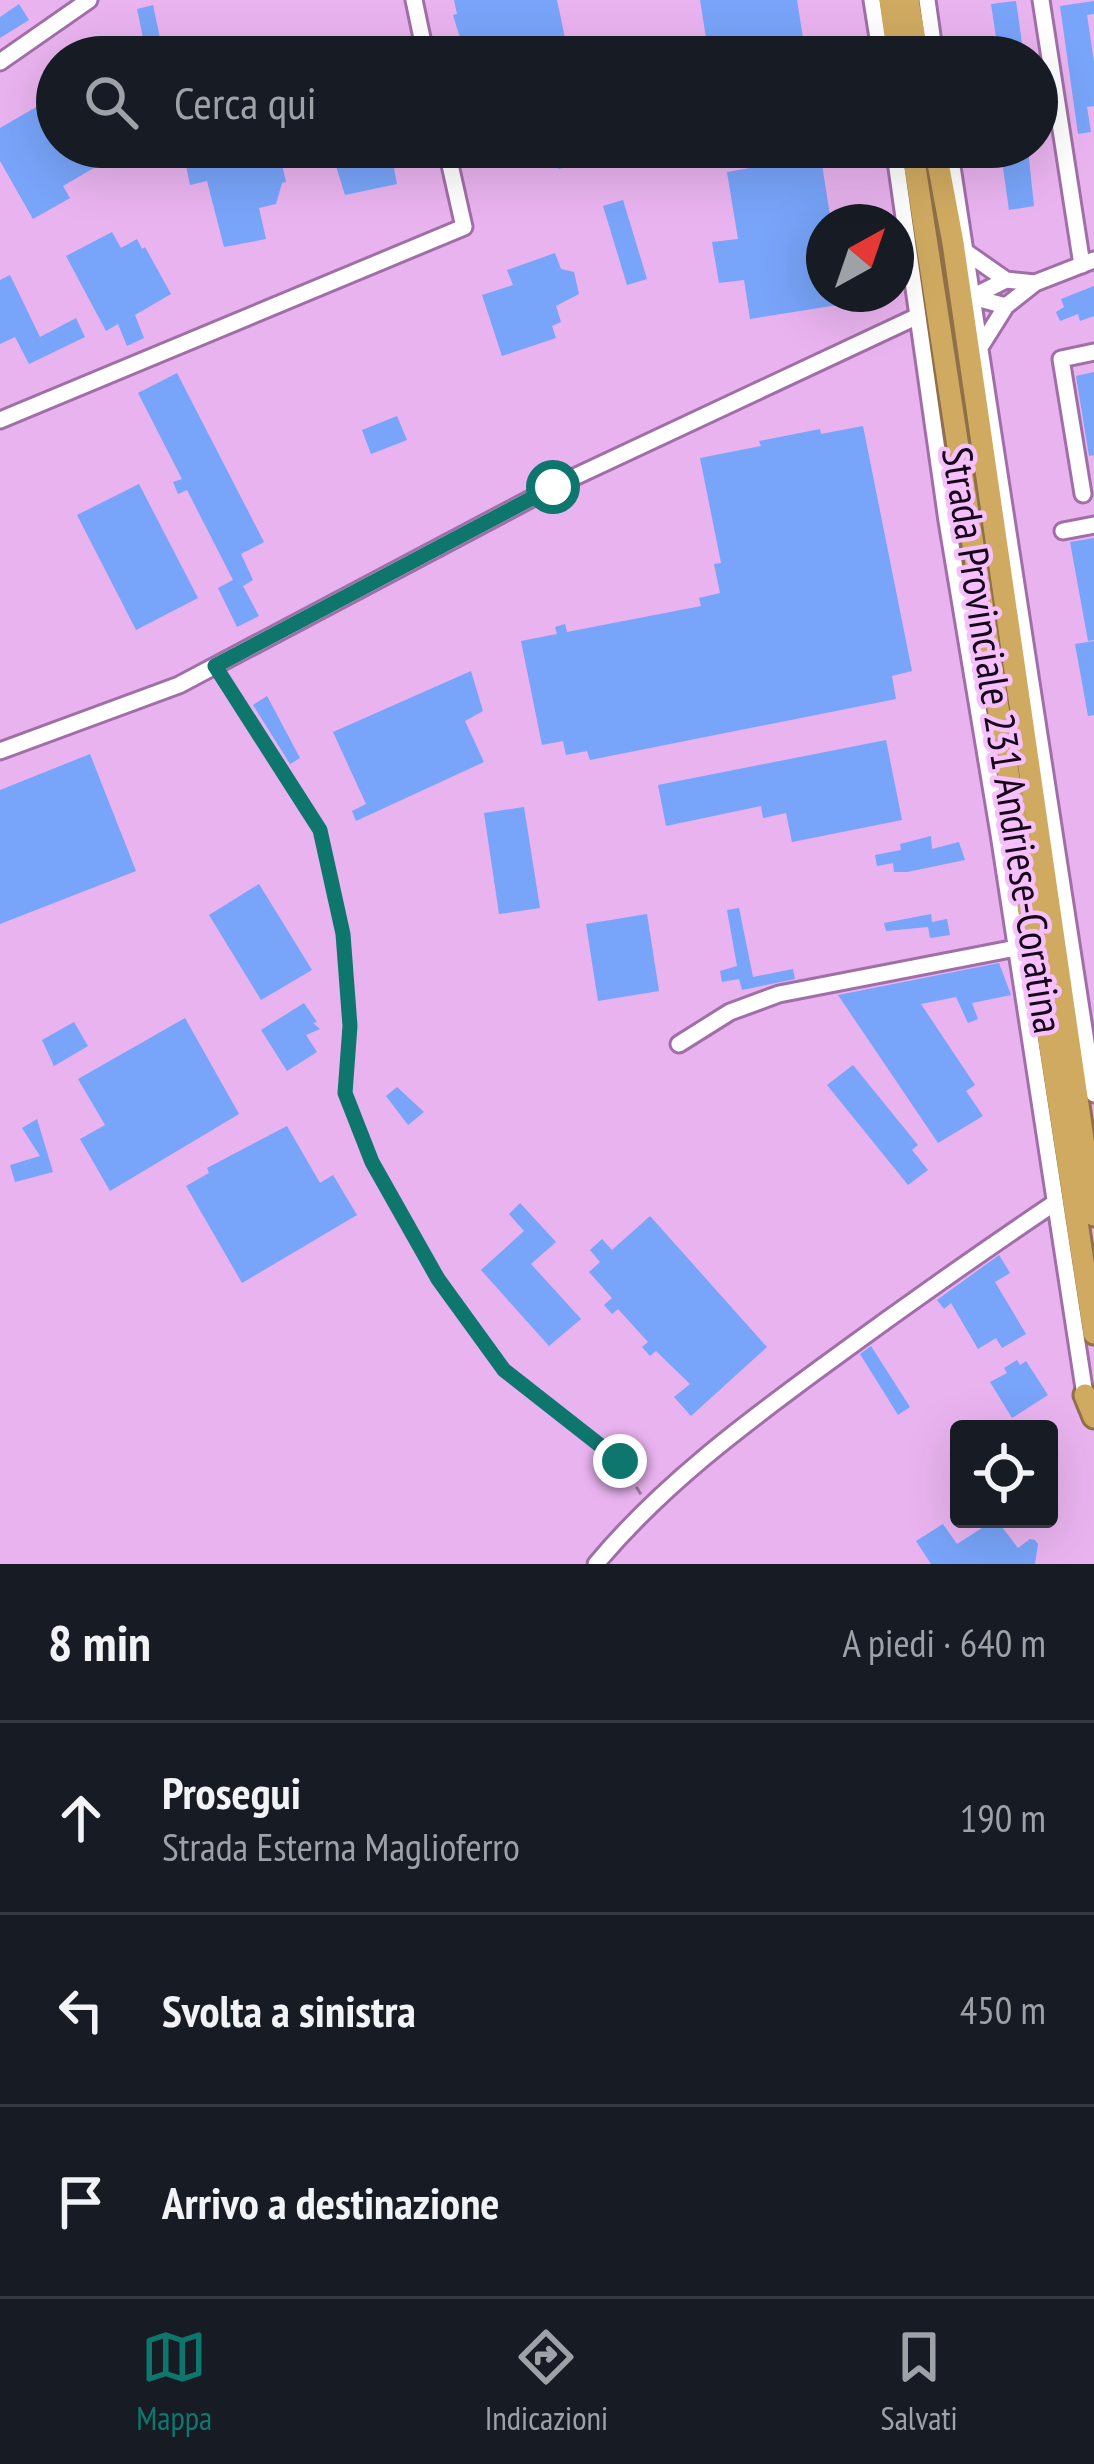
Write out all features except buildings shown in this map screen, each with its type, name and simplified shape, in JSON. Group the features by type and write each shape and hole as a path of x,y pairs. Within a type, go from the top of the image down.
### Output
{"highway":[{"path":"890,0 895,36"},
{"path":"908,0 914,36"},
{"name":"Strada Provinciale 231 Andriese-Coratina","path":"915,168 1094,1333"},
{"name":"Strada Provinciale 231 Andriese-Coratina","path":"939,168 1094,1215"},
{"path":"1084,1395 1094,1417"}],"street":[{"path":"37,36 89,0"},
{"path":"413,0 421,36"},
{"path":"872,0 878,36"},
{"path":"927,0 932,36"},
{"path":"1041,0 1047,36"},
{"path":"0,62 36,37"},
{"path":"979,349 1006,306 1035,283 1088,262 1058,95"},
{"path":"0,420 464,227 451,168"},
{"path":"897,168 1084,1395"},
{"path":"953,168 1094,1094"},
{"path":"966,252 1006,280 1035,283"},
{"path":"972,297 1006,280"},
{"path":"972,297 1006,306"},
{"path":"0,752 179,685 553,487 918,316"},
{"path":"1083,494 1061,359 1094,352"},
{"path":"1064,531 1094,525"},
{"path":"680,1044 730,1012 779,994 1016,948"},
{"path":"596,1564 648,1505 773,1402 1053,1204"}],"path":[{"path":"215,666 320,830 343,934 350,1026 345,1093 372,1162 438,1279 504,1370 620,1461 648,1505"}],"route":[{"path":"553,487 215,666 320,830 343,934 350,1026 345,1093 372,1162 438,1279 504,1370 620,1461"}]}
